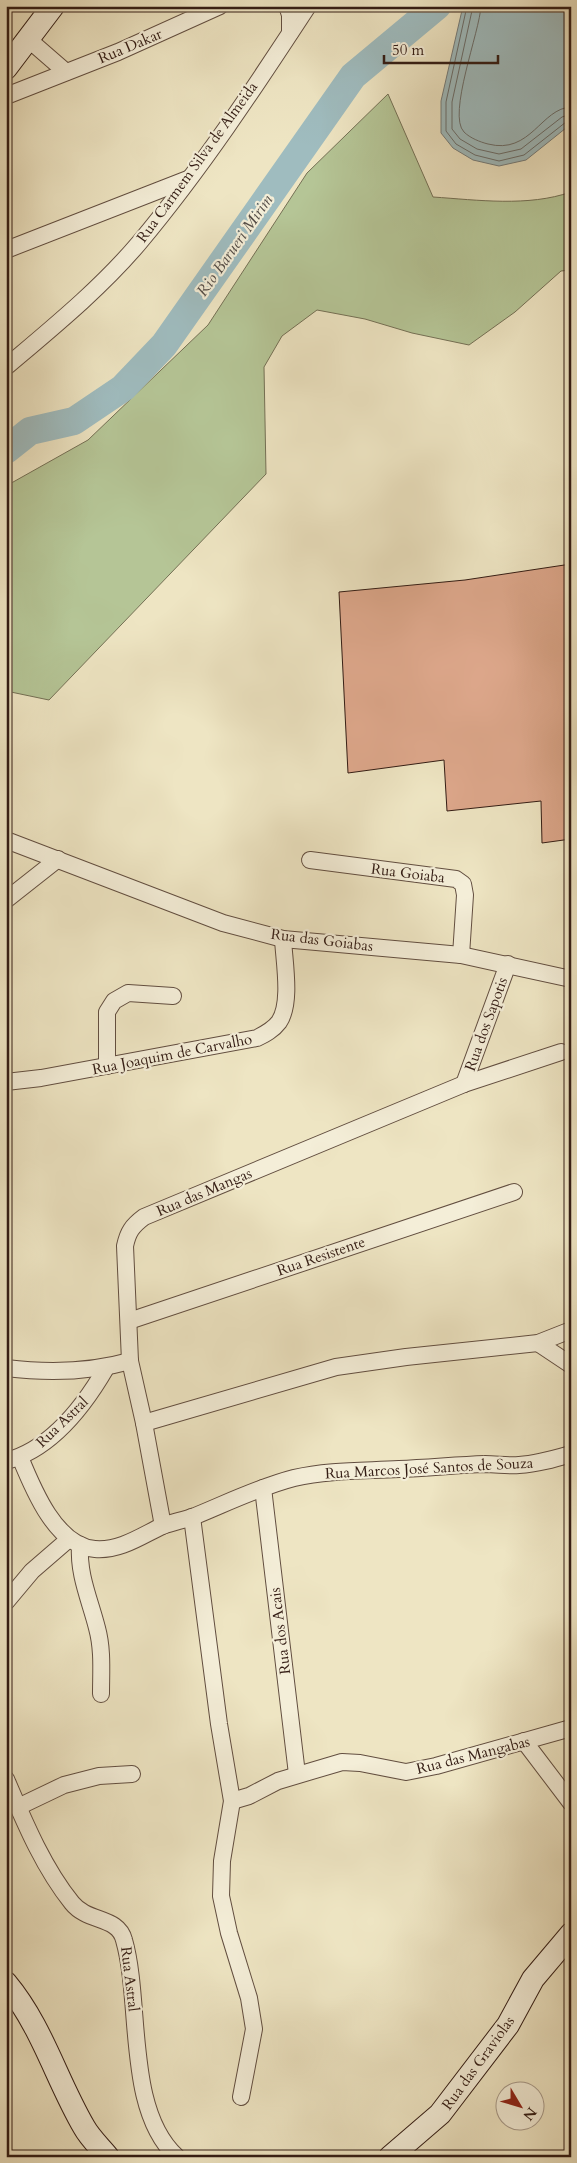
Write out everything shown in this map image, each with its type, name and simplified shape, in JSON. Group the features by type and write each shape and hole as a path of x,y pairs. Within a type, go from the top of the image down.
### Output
{"main road":[{"path":"6,68 53,6"},
{"name":"Rua das Graviolas","path":"390,2157 440,2114 508,2025 532,1979 571,1934"},
{"path":"6,1983 30,2017 44,2042 85,2129 108,2157"}],"street":[{"path":"287,6 290,15 290,33"},
{"name":"Rua Carmem Silva de Almeida","path":"6,367 56,326 138,244 190,178 308,6"},
{"name":"Rua Dakar","path":"6,96 218,7"},
{"path":"28,38 66,72"},
{"path":"6,250 190,178"},
{"name":"Rua das Goiabas","path":"6,840 223,923 283,939 461,955 508,964 571,980"},
{"path":"6,900 58,859"},
{"name":"Rua Goiaba","path":"310,860 456,879 463,884 465,895 461,955"},
{"name":"Rua Joaquim de Carvalho","path":"6,1082 41,1078 257,1038 271,1031 280,1021 285,1007 286,983 283,939"},
{"name":"Rua dos Sapotis","path":"464,1084 508,964"},
{"path":"107,1066 107,1012 114,1001 128,992 173,996"},
{"name":"Rua das Mangas","path":"163,1526 144,1423 130,1361 125,1246 127,1234 134,1224 144,1217 464,1084 561,1052"},
{"name":"Rua Resistente","path":"129,1321 514,1192"},
{"path":"144,1423 336,1367 406,1357 538,1343 571,1330"},
{"path":"538,1343 571,1365"},
{"path":"6,1368 26,1370 106,1368 130,1361"},
{"name":"Rua Astral","path":"13,1459 38,1447 70,1419 90,1395 106,1368"},
{"name":"Rua Marcos José Santos de Souza","path":"74,1542 96,1549 113,1547 137,1540 163,1526 192,1517 263,1488 294,1478 323,1473 486,1464 520,1465 554,1460 571,1454"},
{"path":"13,1459 30,1482 49,1517 74,1542 102,1653 101,1694"},
{"name":"Rua dos Acais","path":"263,1488 297,1774"},
{"path":"192,1517 219,1724 232,1802 222,1861 221,1896 229,1933 249,1998 254,2029 241,2097"},
{"path":"6,1602 32,1571 74,1542"},
{"name":"Rua das Mangabas","path":"232,1802 297,1774 342,1762 360,1763 406,1772 436,1766 571,1728"},
{"path":"524,1741 571,1803"},
{"path":"18,1807 64,1785 99,1776 132,1774"},
{"name":"Rua Astral","path":"6,1779 43,1858 72,1904 84,1914 115,1924 121,1930 128,1954 141,2075 149,2109 157,2130 168,2149 177,2157"}],"green space":[{"path":"388,94 433,197 485,201 520,201 555,197 571,192 571,270 561,271 515,312 469,345 412,333 365,319 317,310 282,336 264,367 266,474 49,700 6,691 6,486 88,440 208,325 307,173"}],"water":[{"path":"463,6 571,6 571,124 526,160 499,166 473,160 453,148 441,133 441,101"}],"building":[{"path":"571,564 571,839 542,843 541,801 447,811 444,760 348,773 339,592 465,580"}],"waterway":[{"name":"Rio Barueri Mirim","path":"6,450 30,431 74,421 123,388 164,345 353,76 437,6"}],"railway":[{"path":"6,11 9,6"}]}
